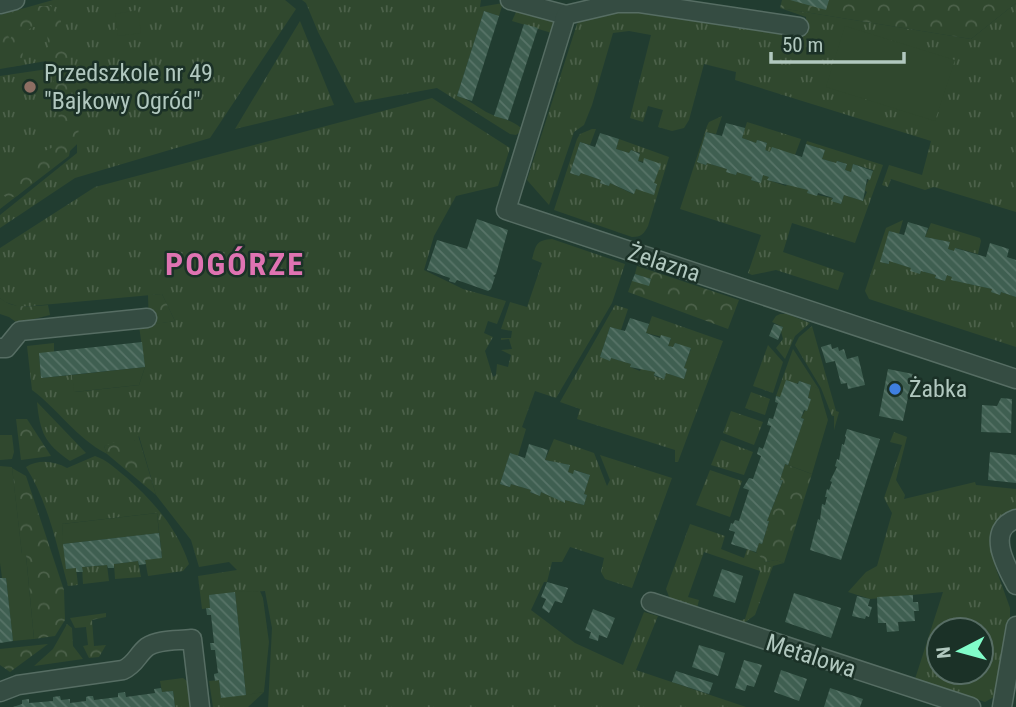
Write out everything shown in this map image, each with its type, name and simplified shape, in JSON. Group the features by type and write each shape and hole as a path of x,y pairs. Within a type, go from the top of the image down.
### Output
{"street":[{"path":"0,4 15,0"},
{"path":"510,0 566,15 617,3 640,3 799,27"},
{"name":"Żelazna","path":"566,15 506,211 1016,379"},
{"path":"0,348 6,348 20,331 147,318"},
{"path":"1016,519 1005,526 1000,536 1003,559 1016,584"},
{"name":"Metalowa","path":"651,603 971,707"},
{"path":"1002,707 1016,626"},
{"path":"0,692 18,685 123,670 133,665 148,646 192,639 200,707"}],"green space":[{"path":"53,0 285,0 296,9 210,138 75,178 0,228 0,215 77,153 77,144 69,156 0,209 0,76 48,69 46,61 0,69 0,15"},
{"path":"302,0 481,0 480,7 503,3 499,16 484,11 457,96 517,125 521,128 520,132 516,135 510,134 437,88 355,103 306,3"},
{"path":"782,0 1016,0 1016,3 971,39 780,8"},
{"path":"1016,3 1016,212 934,187 925,190 891,179 888,187 882,185 889,165 922,175 931,141 735,80 736,72 704,64 689,120 684,128 672,131 658,127 663,110 648,106 643,122 630,118 651,35 629,31 613,33 592,105 584,125 574,132 549,205 527,180 577,24 581,19 610,8 661,12 805,35 806,17 780,8 971,39"},
{"path":"37,6 51,6 61,21 62,46 67,52 71,70 70,94 79,119 78,143 17,196 7,198 0,193 0,178 9,177 25,160 60,144 46,28 32,27 22,35 23,65 9,67 6,53 0,53 0,22 10,39 12,36 9,21 13,13"},
{"path":"138,10 141,33 118,36 115,14"},
{"path":"522,10 549,17 555,22 555,34 512,21 516,12"},
{"path":"300,21 334,105 235,129"},
{"path":"845,26 955,60 935,121 826,87"},
{"path":"432,98 510,148 498,186 456,196 434,236 424,270 463,289 506,301 497,324 488,321 484,333 493,337 485,351 493,377 496,375 497,364 508,367 511,355 501,350 512,349 509,339 501,338 511,338 512,331 501,329 510,302 527,307 542,263 532,259 540,242 552,239 625,264 612,303 556,398 535,391 522,427 526,429 518,456 510,453 500,484 509,487 511,484 531,490 531,493 540,495 541,492 564,502 565,500 584,505 587,495 584,494 590,475 575,470 573,474 568,472 570,465 545,460 554,439 594,453 607,486 610,480 600,455 672,478 632,588 605,579 601,572 604,558 570,547 562,562 552,562 547,582 544,582 531,610 575,643 623,665 644,612 658,616 636,670 746,707 268,707 272,628 265,591 209,595 210,608 202,609 198,576 237,570 229,562 199,567 191,540 156,495 139,436 134,441 104,446 107,454 86,440 32,390 27,346 54,343 54,352 39,354 41,378 72,375 75,392 139,385 145,367 139,326 175,321 162,294 20,307 5,302 0,298 0,248 95,187"},
{"path":"722,116 716,134 706,132 697,162 727,169 727,172 736,175 737,172 752,177 751,180 760,183 763,175 769,177 768,180 786,186 788,183 808,190 808,193 832,198 832,201 841,204 844,195 863,201 867,192 864,190 873,170 853,164 851,172 845,170 847,164 822,159 825,150 806,144 807,141 883,165 855,243 792,223 783,252 844,273 838,290 776,270 752,275 748,273 761,235 680,209 707,126 709,122"},
{"path":"747,122 801,139 795,155 772,148 770,152 765,150 767,143 758,140 756,143 742,138"},
{"path":"596,129 590,145 580,142 570,173 579,176 581,173 601,180 600,183 609,186 610,183 633,194 636,189 654,194 657,185 654,183 660,164 638,161 640,153 616,149 619,139 669,157 648,226 640,236 632,237 554,210 577,139 580,134"},
{"path":"903,220 899,234 889,231 881,262 888,264 890,261 911,268 911,271 936,275 935,278 944,281 947,275 952,277 952,280 992,289 1000,295 1001,292 1016,297 1016,347 869,299 865,291 886,228"},
{"path":"931,223 980,238 978,254 956,248 954,251 948,249 949,242 925,237"},
{"path":"637,266 739,300 728,329 628,292 632,281 651,279 635,274"},
{"path":"162,294 175,321 149,325 148,295"},
{"path":"0,298 17,306 48,305 50,315 34,319 34,326 23,327 0,314"},
{"path":"615,305 628,309 621,330 610,327 600,357 631,364 630,367 640,371 641,368 655,372 654,376 664,379 666,373 684,379 687,369 684,368 691,349 675,343 673,347 668,346 671,339 646,333 652,316 723,341 678,462 675,462 675,450 577,419 580,409 560,402"},
{"path":"780,314 810,323 795,336 785,359 776,348 783,339 783,327 772,322"},
{"path":"812,326 836,411 839,412 834,430 834,416 795,345 799,337"},
{"path":"768,345 783,362 773,393 753,386"},
{"path":"793,349 819,389 800,381 780,397 776,396"},
{"path":"145,367 139,385 74,392 72,375"},
{"path":"811,385 819,389 828,420 812,474 788,465 804,419 801,418 811,399 808,398"},
{"path":"751,392 770,399 765,415 745,408"},
{"path":"37,402 86,453 70,461 54,448 42,429"},
{"path":"731,411 763,422 754,445 723,433"},
{"path":"16,419 27,419 51,456 21,460"},
{"path":"894,432 907,437 896,480 905,495 904,499 975,482 976,485 1016,489 1016,511 994,547 995,566 1010,608 1010,637 1001,686 994,697 985,702 936,686 995,686 995,616 935,616 943,592 870,599 848,592 866,572 877,566 892,513 884,498 902,445 890,442"},
{"path":"0,435 12,435 12,459 0,460"},
{"path":"138,435 156,495 107,454 104,446 124,439 134,441"},
{"path":"721,440 753,452 744,475 711,465"},
{"path":"95,456 126,477 164,516 189,564 183,571 148,576 145,560 162,557 157,513 62,524 66,568 76,568 78,585 68,586 46,509 26,467 46,462 67,468"},
{"path":"785,464 812,474 784,563 776,560 765,562 756,552 759,543 762,544 769,522 767,521 783,481 780,480"},
{"path":"0,466 12,467 22,554 26,555 34,639 13,641 6,578 2,578 0,563"},
{"path":"12,468 26,476 64,590 65,620 55,636 34,639 26,555 22,555"},
{"path":"710,470 742,481 730,517 696,505"},
{"path":"157,513 159,533 63,544 62,524"},
{"path":"690,524 725,536 721,549 744,558 747,549 759,554 765,562 776,560 784,563 773,566 755,615 744,623 736,623 670,599 666,589","holes":["704,552 760,571 745,619 739,621 697,608 699,600 688,597"]},
{"path":"138,561 141,577 115,579 114,564"},
{"path":"107,565 109,581 83,584 82,567"},
{"path":"260,591 269,642 264,692 246,695 235,592"},
{"path":"106,613 106,617 92,620 94,646 106,645 99,657 89,658 83,646 88,645 86,627 75,628 70,618"},
{"path":"67,624 72,628 73,646 83,659 34,666 53,649"},
{"path":"48,644 10,672 0,665 0,649"},
{"path":"925,648 925,682 915,679"},
{"path":"183,678 187,681 190,707 175,707 173,691 162,692 160,681"},
{"path":"219,680 221,697 264,692 248,707 213,707 209,681"}],"building":[{"path":"790,0 829,0 826,10"},
{"path":"484,11 499,16 472,101 457,96"},
{"path":"524,24 538,28 508,120 494,116"},
{"path":"726,123 745,128 742,138 756,143 757,140 767,143 765,150 770,152 772,147 802,157 806,144 825,150 822,159 847,164 845,170 851,172 853,164 873,171 870,180 867,179 863,201 844,195 841,204 818,193 817,196 807,193 808,190 767,180 769,177 763,175 761,183 737,172 736,175 726,172 727,169 697,162 706,132 722,136"},
{"path":"600,133 619,139 616,149 640,154 638,161 643,163 644,158 661,164 654,183 657,184 654,195 636,189 634,194 610,183 609,186 600,183 601,180 581,173 579,176 570,173 580,142 595,147"},
{"path":"477,219 508,230 496,274 488,291 457,280 455,283 449,281 450,278 427,270 437,240 467,249"},
{"path":"908,222 928,228 925,237 950,242 948,249 954,251 955,248 986,257 990,243 1009,249 1007,257 1016,260 1016,297 1001,292 1000,295 991,292 992,289 951,280 952,277 947,275 945,281 935,278 936,275 921,271 920,274 889,261 889,264 880,262 889,231 904,235"},
{"path":"635,274 651,279 649,286 632,281"},
{"path":"630,318 649,324 646,333 660,338 661,335 671,338 668,346 673,347 675,343 691,348 684,368 687,369 684,379 666,373 664,379 654,375 655,372 600,357 610,327 625,331"},
{"path":"774,324 783,327 778,340 769,336"},
{"path":"142,342 145,367 41,378 39,353"},
{"path":"831,344 832,349 844,349 847,359 858,356 865,385 848,389 847,383 841,384 835,361 826,363 821,347"},
{"path":"888,369 913,374 903,421 879,416"},
{"path":"786,380 811,385 808,398 811,399 801,418 804,419 788,465 785,464 780,480 783,480 767,521 762,544 759,543 756,552 731,544 735,532 729,530 731,523 739,521 749,490 743,488 749,478 753,479 761,456 757,454 759,447 763,449 771,426 767,425 769,418 773,419 778,403 775,402 776,396 780,397"},
{"path":"1001,398 1012,399 1011,433 981,432 982,405 997,406"},
{"path":"847,429 880,439 841,560 810,550"},
{"path":"529,444 548,450 545,460 570,465 568,472 573,474 574,470 590,475 584,494 587,495 584,505 565,500 565,503 541,492 540,496 530,492 531,490 511,484 510,487 500,484 510,453 525,458"},
{"path":"990,452 1016,455 1016,483 988,480"},
{"path":"159,533 162,558 145,560 146,564 139,565 138,561 114,564 114,568 108,568 107,565 82,567 83,572 76,572 76,568 66,569 63,544"},
{"path":"722,569 743,576 735,603 713,596"},
{"path":"0,578 6,578 13,641 0,643"},
{"path":"547,582 568,588 562,603 555,601 549,613 542,608 546,599 541,597"},
{"path":"235,592 246,695 221,698 219,680 215,681 214,674 218,673 215,650 211,650 210,643 214,643 211,615 207,615 206,608 210,608 209,595"},
{"path":"794,593 841,608 831,638 785,622"},
{"path":"913,595 913,602 918,602 919,611 914,611 915,621 898,622 899,631 887,632 886,623 878,623 877,597"},
{"path":"857,596 870,599 868,606 872,607 869,617 866,616 865,619 852,616"},
{"path":"593,609 615,618 607,638 599,635 598,641 589,638 591,632 585,630"},
{"path":"699,645 725,653 718,676 692,667"},
{"path":"744,660 762,665 754,687 747,685 745,691 735,688"},
{"path":"781,670 807,679 799,701 774,692"},
{"path":"676,671 713,683 709,694 672,682"},
{"path":"161,688 162,692 173,691 175,707 13,707 22,704 22,700 29,699 29,703 53,701 53,697 60,696 61,700 70,699 70,703 86,701 89,696 93,696 94,700 118,697 118,693 125,692 126,697 155,693 154,689"},
{"path":"830,688 863,699 860,707 824,707"}],"place":[{"name":"Przedszkole nr 49 \"Bajkowy Ogród\"","path":"30,87"},
{"name":"Żabka","path":"895,389"}],"district":[{"name":"POGÓRZE","path":"235,264"}]}
